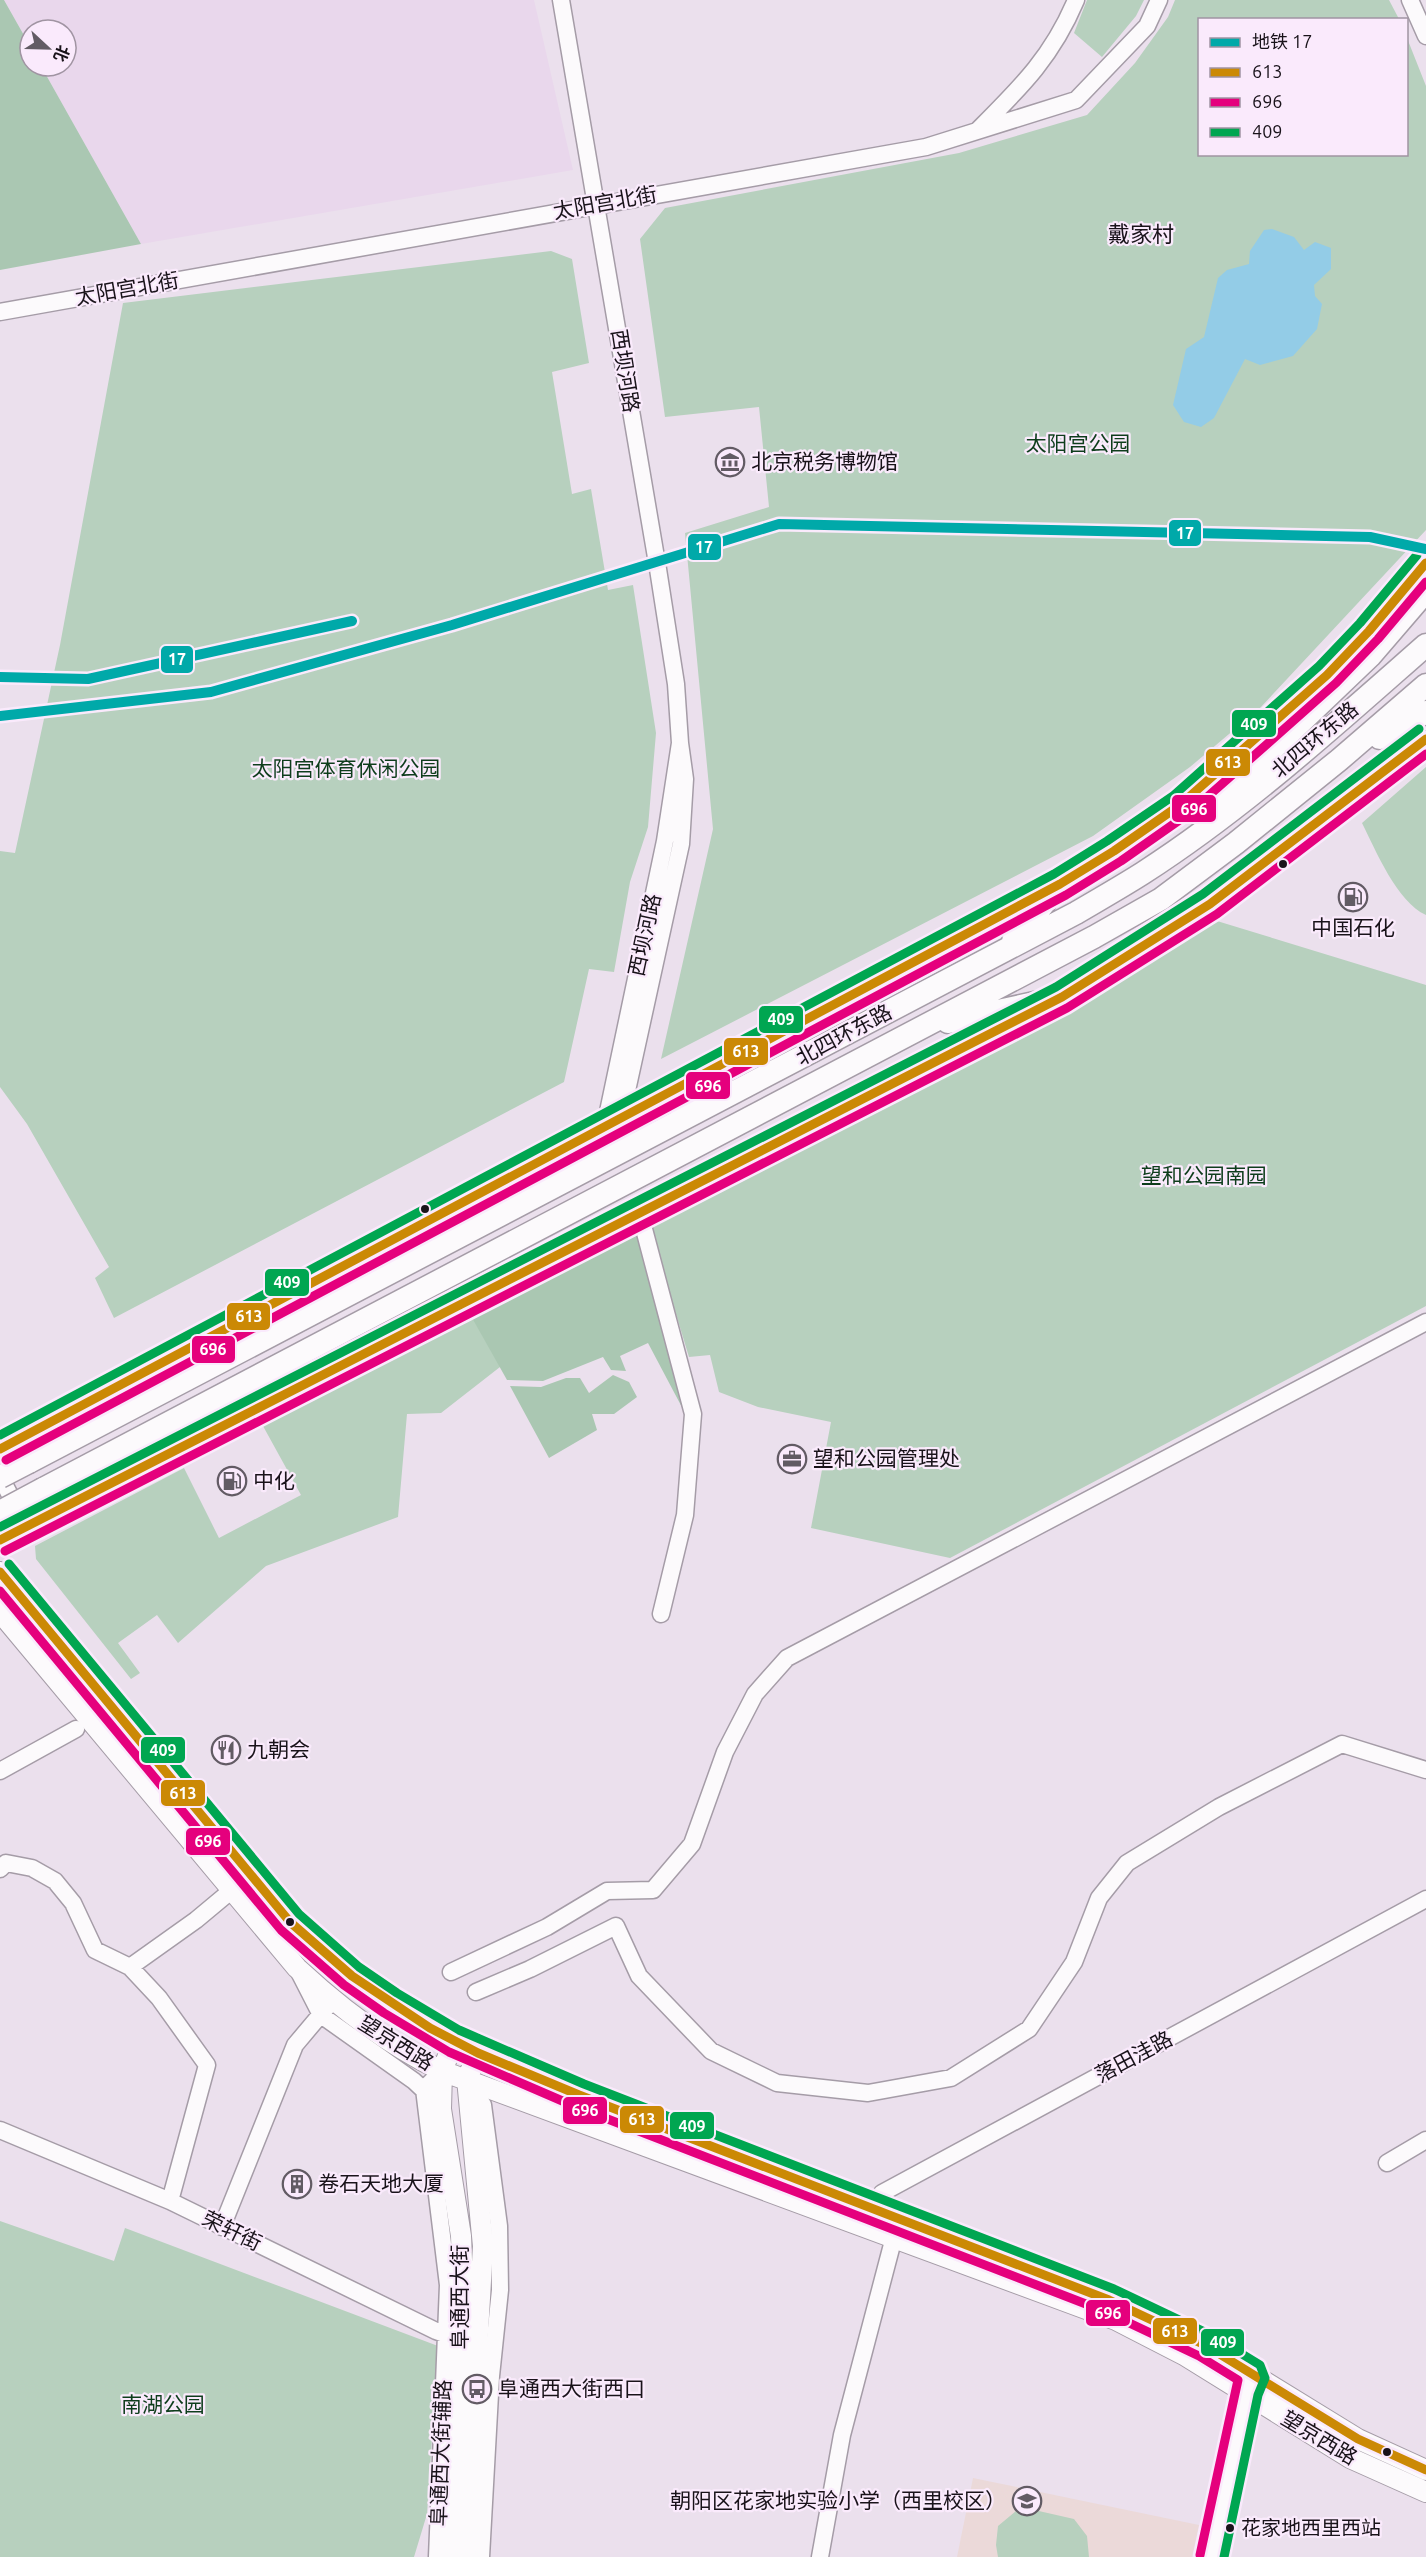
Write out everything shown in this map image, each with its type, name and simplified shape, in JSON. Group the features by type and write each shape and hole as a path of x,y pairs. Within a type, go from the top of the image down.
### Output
{"highway":[{"path":"1143,873 1370,656 1426,591"},
{"name":"北四环东路","path":"0,1477 1005,950 1143,873 1319,740 1426,645"},
{"name":"北四环东路","path":"0,1512 921,1028 1161,899 1340,760 1426,685"},
{"path":"1340,760 1426,712"},
{"path":"1005,950 1060,884"},
{"path":"921,1028 1062,997"},
{"path":"646,1105 733,1093"}],"main road":[{"name":"望京西路","path":"0,1572 290,1922 352,1976 390,2002 478,2053 889,2217 1110,2300 1205,2345 1249,2383 1350,2458 1426,2492"},
{"name":"望京西路","path":"0,1612 297,1968 326,2008 442,2071 1116,2320 1184,2355 1249,2383 1358,2439 1426,2470"},
{"name":"阜通西大街","path":"450,2557 454,2337 463,2284 461,2236 441,2109 442,2071 454,2041"},
{"name":"阜通西大街","path":"465,2557 483,2246 467,2079 478,2053"}],"street":[{"name":"西坝河路","path":"561,0 676,684 685,778 681,844 621,1118"},
{"path":"977,131 1034,74 1062,32 1076,0"},
{"name":"太阳宫北街","path":"0,312 926,147 1076,100 1147,26 1159,0"},
{"path":"1410,0 1426,36"},
{"name":"北四环东路","path":"0,1449 1060,884 1114,851 1180,805 1327,675 1369,631 1426,563"},
{"path":"0,1540 1062,997 1210,904 1426,739"},
{"name":"西坝河路","path":"605,1126 665,842 680,743"},
{"path":"640,1214 693,1414 685,1515 661,1614"},
{"path":"452,1972 547,1927 608,1891 652,1890 692,1844 725,1752 755,1694 787,1658 1426,1322"},
{"path":"0,1477 27,1528"},
{"path":"0,1771 76,1730"},
{"path":"477,1992 530,1969 616,1926 639,1976 711,2051 777,2083 868,2093 951,2078 1029,2029 1074,1962 1099,1898 1127,1863 1155,1844 1219,1807 1342,1744 1426,1770"},
{"path":"0,1869 6,1863 32,1868 55,1881 73,1903 95,1950 130,1967 159,1998 207,2065 170,2201"},
{"path":"130,1967 232,1890"},
{"name":"落田洼路","path":"894,2237 882,2193 1426,1899"},
{"path":"222,2227 295,2045 326,2008 424,2089 441,2109"},
{"path":"424,2089 442,2071"},
{"name":"阜通西大街辅路","path":"467,2079 483,2105 499,2226 500,2290 491,2376 481,2557"},
{"name":"阜通西大街辅路","path":"424,2089 454,2337 436,2557"},
{"name":"荣轩街","path":"0,2130 170,2201 454,2337"},
{"path":"1388,2163 1426,2140"},
{"path":"820,2557 842,2435 894,2237"},
{"path":"1212,2557 1249,2383"}],"shaded area":[{"path":"4,0 534,0 573,170 141,244 48,78 78,78 78,18 18,18 18,25"},
{"name":"朝阳区花家地实验小学（西里校区）","path":"973,2478 1199,2525 1192,2557 957,2557"}],"green space":[{"path":"0,0 4,0 18,25 18,78 48,78 141,244 0,270"},
{"path":"1087,0 1144,0 1136,16 1102,57 1074,33"},
{"name":"太阳宫公园","path":"1175,0 1389,0 1398,18 1198,18 1198,156 1408,156 1408,41 1426,86 1426,530 1261,707 1190,767 1093,836 661,1059 713,829 685,533 769,507 759,407 665,417 640,239 665,208 959,153 1087,115 1135,63 1168,17"},
{"name":"太阳宫体育休闲公园","path":"551,251 572,259 589,363 552,372 572,494 591,489 608,590 633,585 656,733 648,827 630,882 614,972 589,969 564,1082 114,1318 95,1278 109,1267 27,1124 0,1087 0,851 15,853 60,645 123,303"},
{"path":"1426,767 1426,915 1415,908 1397,888 1362,823"},
{"name":"望和公园南园","path":"1217,921 1426,985 1426,1306 950,1558 811,1528 831,1422 758,1407 719,1392 710,1355 689,1357 649,1225"},
{"path":"638,1228 500,1367 441,1413 407,1414 398,1517 266,1566 178,1643 157,1615 118,1643 140,1673 131,1679 36,1559 35,1546 184,1468 219,1538 301,1495 263,1426"},
{"path":"638,1228 685,1413 648,1343 620,1356 626,1371 611,1370 603,1357 543,1381 507,1380 471,1316"},
{"path":"613,1375 629,1382 637,1397 614,1414 592,1414 597,1430 549,1458 510,1386 541,1387 566,1378 580,1378 589,1393"},
{"name":"南湖公园","path":"0,2221 114,2261 125,2228 438,2346 427,2514 414,2557 0,2557"},
{"path":"1030,2509 1074,2519 1087,2536 1089,2557 998,2557 996,2545 998,2526 1016,2511"}],"water":[{"path":"1272,229 1294,237 1304,250 1315,242 1331,248 1331,269 1314,285 1315,296 1322,304 1317,329 1293,356 1260,365 1245,359 1214,418 1201,427 1184,422 1173,405 1186,349 1204,337 1218,278 1227,270 1249,264 1250,251 1264,230"}],"metro line":[{"name":"17","path":"0,716 211,692 452,625 779,524 1370,537 1426,549"},
{"name":"17","path":"0,677 88,679 352,621"}],"transit line":[{"name":"409","path":"0,1435 1054,874 1173,796 1319,666 1360,623 1417,555"},
{"name":"613","path":"0,1449 1060,884 1114,851 1180,805 1327,675 1369,631 1426,563"},
{"name":"696","path":"6,1460 1066,895 1121,861 1188,814 1336,683 1378,639 1426,582"},
{"name":"409","path":"0,1527 1056,987 1203,894 1419,729"},
{"name":"613","path":"0,1540 1062,997 1210,904 1426,739"},
{"name":"696","path":"5,1551 1067,1008 1217,914 1426,754"},
{"name":"409","path":"9,1564 299,1914 359,1967 397,1993 459,2030 584,2084 1114,2289 1211,2335 1260,2365 1265,2378 1258,2395 1224,2557"},
{"name":"613","path":"0,1572 290,1922 352,1976 430,2028 478,2053 579,2095 1109,2300 1205,2345 1358,2439 1426,2470"},
{"name":"696","path":"0,1591 281,1930 344,1985 384,2013 449,2052 574,2106 1104,2311 1199,2356 1238,2380 1200,2555"}],"place":[{"name":"北京税务博物馆","path":"730,462"},
{"name":"中国石化","path":"1353,897"},
{"name":"望和公园管理处","path":"792,1459"},
{"name":"中化","path":"232,1481"},
{"name":"九朝会","path":"226,1750"},
{"name":"卷石天地大厦","path":"297,2184"},
{"name":"阜通西大街西口","path":"477,2389"},
{"name":"朝阳区花家地实验小学（西里校区）","path":"1027,2501"},
{"name":"花家地西里西站","path":"1230,2528"}],"district":[{"name":"戴家村","path":"1141,234"}]}
